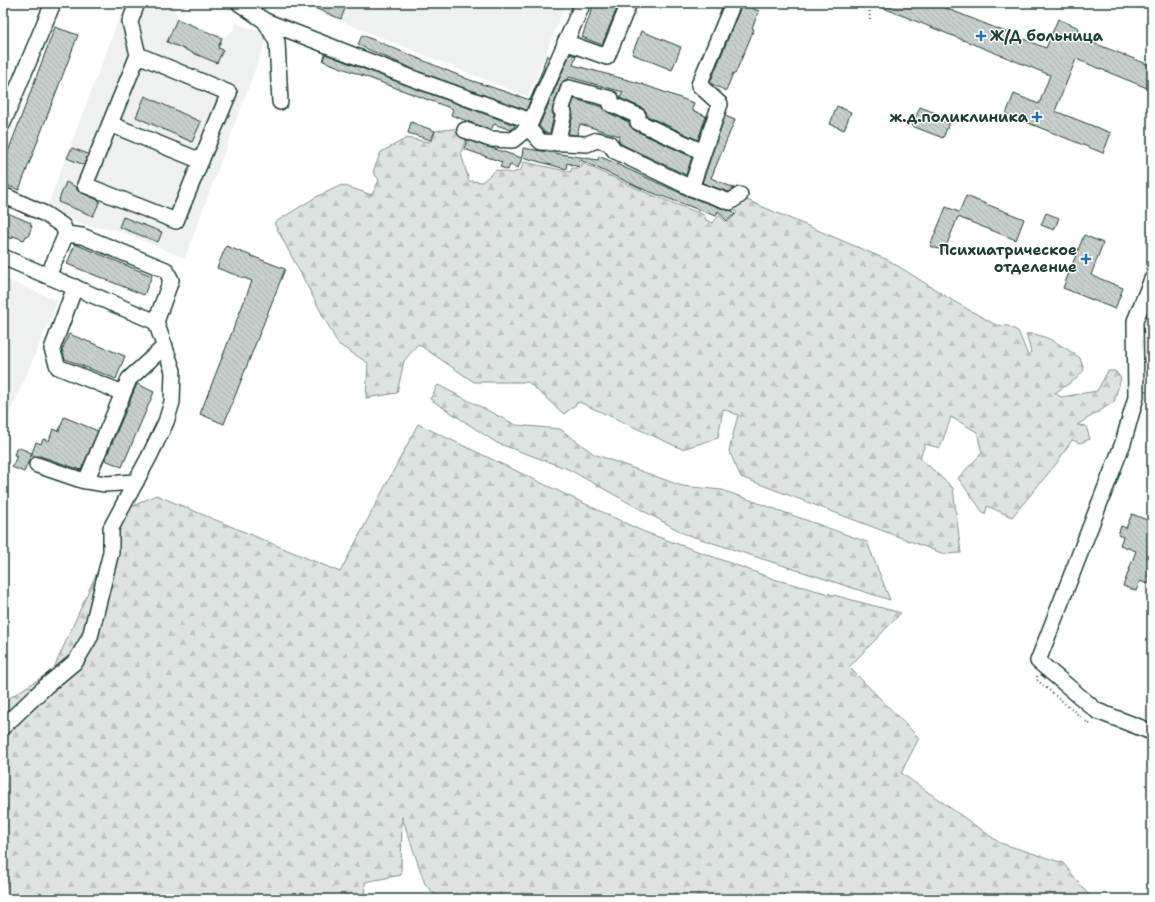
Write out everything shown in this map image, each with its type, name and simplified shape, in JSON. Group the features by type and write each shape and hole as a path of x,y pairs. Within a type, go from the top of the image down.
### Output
{"street":[{"path":"3,123 53,3"},
{"path":"137,3 130,22 138,55 85,185 176,221 229,93 138,55"},
{"path":"239,3 265,21 529,124 542,142 587,144 597,140 609,144 615,151 691,188 730,202 740,195"},
{"path":"465,130 490,139 513,140 529,124 582,3"},
{"path":"565,42 607,58 629,3"},
{"path":"691,188 720,104 699,85 733,3"},
{"path":"265,21 277,42 280,102"},
{"path":"557,143 564,113 561,110 569,88 611,99 611,104 638,116 638,122 703,152"},
{"path":"110,124 201,161"},
{"path":"3,195 45,214 63,226 66,234 48,276"},
{"path":"3,727 46,686 76,661 90,637 111,552 110,528 136,482 166,422 172,402 173,371 156,322 171,280 166,270 82,236 66,234"},
{"path":"3,257 156,322"},
{"path":"1152,279 1146,309 1135,321 1136,396 1123,443 1038,661 1097,711 1152,732"},
{"path":"75,287 52,349 58,367 123,393"},
{"path":"86,481 129,379 165,346"},
{"path":"37,465 86,481 105,484 136,482"}],"path":[{"path":"869,3 870,20"}],"shaded area":[{"path":"125,3 174,3 177,19 222,38 232,32 236,23 268,35 185,258 116,230 88,226 46,209"},
{"path":"296,3 566,3 528,97"},
{"path":"3,278 58,301 3,429"}],"green space":[{"path":"459,128 467,136 461,153 469,181 482,182 496,170 512,173 521,170 524,162 571,172 571,168 581,168 582,163 647,193 704,215 706,220 713,223 719,215 727,223 737,213 731,206 742,198 890,261 955,302 996,325 1008,326 1018,331 1028,355 1031,352 1026,334 1033,334 1047,338 1061,345 1080,358 1084,370 1077,378 1055,393 1061,397 1097,391 1108,371 1115,371 1121,378 1114,402 1077,425 1086,426 1090,439 1080,443 1072,440 1056,464 1012,517 987,506 985,515 958,478 982,453 977,432 951,417 940,448 925,444 920,458 953,488 961,553 944,554 741,477 729,451 738,415 723,409 718,438 682,449 579,402 564,414 528,382 474,382 418,344 404,361 397,393 366,398 368,363 338,344 274,223 316,197 342,185 372,195 379,180 373,172 381,152 407,138 429,142 433,139 435,131"},
{"path":"438,385 516,425 560,429 594,454 682,486 722,490 867,542 890,600 685,534 568,469 497,443 430,399"},
{"path":"418,424 642,531 777,580 901,613 849,667 919,738 901,773 1000,843 1063,863 1092,899 439,899 425,884 402,817 401,875 365,882 366,899 3,899 3,702 53,670 125,510 156,495 340,572"}],"building":[{"path":"303,3 347,3 341,19"},
{"path":"594,3 619,3 602,45 582,37"},
{"path":"871,3 933,3 1046,48 1058,19 1079,28 1076,36 1152,66 1152,90 1076,59 1055,111 1111,133 1103,153 1006,114 1014,94 1039,104 1050,75"},
{"path":"742,4 759,11 747,46 735,74 733,73 726,91 710,83"},
{"path":"177,19 222,38 218,48 223,50 217,63 167,42"},
{"path":"55,27 78,35 19,190 3,184 3,165"},
{"path":"641,31 681,47 672,70 632,54"},
{"path":"362,35 470,80 530,100 547,55 550,57 526,110 420,72 358,45"},
{"path":"325,54 515,125 511,130 494,124 491,130 451,115 453,109 323,61"},
{"path":"570,54 576,56 573,65 639,83 694,103 692,110 706,116 698,140 647,116 646,111 642,108 620,98 623,92 569,77 563,81 553,107 552,112 554,116 550,133 545,133 539,126"},
{"path":"145,96 201,122 192,142 136,117"},
{"path":"574,99 603,107 607,112 629,122 630,126 634,130 692,157 686,175 621,144 618,140 620,136 580,124 577,135 568,134 573,115 571,108"},
{"path":"837,106 851,112 844,130 830,124"},
{"path":"920,107 951,119 943,138 912,126"},
{"path":"725,116 735,120 711,178 734,188 729,192 702,183"},
{"path":"411,122 435,131 431,140 408,133"},
{"path":"467,140 522,158 518,168 510,165 508,170 500,167 502,162 464,149"},
{"path":"72,148 88,154 84,165 67,158"},
{"path":"523,148 598,160 599,156 687,196 732,211 735,214 727,221 718,211 716,216 645,190 580,160 579,167 567,163 566,169 522,157"},
{"path":"66,182 76,187 78,191 100,201 93,216 58,202"},
{"path":"966,196 1024,219 1016,240 958,217 944,251 930,246 946,207 959,212"},
{"path":"3,211 31,223 30,225 32,226 28,237 26,236 24,240 13,236 12,239 3,235"},
{"path":"1046,213 1059,218 1054,230 1041,225"},
{"path":"123,217 162,232 158,242 119,227"},
{"name":"Психиатрическое отделение","path":"1084,235 1103,243 1091,275 1123,288 1115,309 1063,288"},
{"path":"75,244 152,276 144,295 67,264"},
{"path":"226,246 285,269 224,424 200,414 252,281 217,268"},
{"path":"69,334 125,356 116,379 65,359 62,350"},
{"path":"137,384 154,392 122,467 105,460"},
{"path":"64,417 98,431 81,470 40,456 31,456 36,442 41,444 43,439 49,441 53,429 59,431"},
{"path":"17,447 32,453 24,472 12,467 17,456 14,455"},
{"path":"1132,514 1152,522 1152,573 1148,584 1140,581 1136,591 1123,586 1136,551 1120,545 1123,537 1118,535 1121,526 1126,528"}],"place":[{"name":"Ж/Д больница","path":"981,36"},
{"name":"ж.д.поликлиника","path":"1037,117"},
{"name":"Психиатрическое отделение","path":"1086,259"}]}
